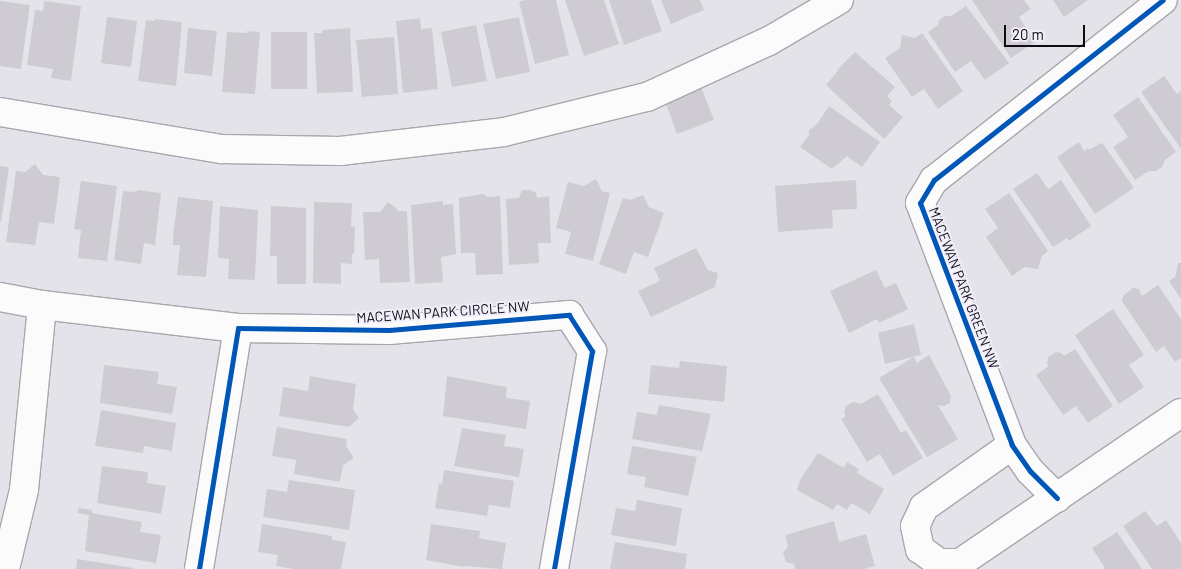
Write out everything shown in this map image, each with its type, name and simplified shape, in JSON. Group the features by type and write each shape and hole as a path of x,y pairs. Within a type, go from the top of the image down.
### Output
{"street":[{"path":"0,112 222,149 340,151 504,132 647,97 769,41 839,0"},
{"name":"MACEWAN PARK GREEN NW","path":"1057,498 1030,471 1012,445 920,203 934,180 1163,0"},
{"name":"MACEWAN PARK CIRCLE NW","path":"0,297 42,305 238,328 389,330 568,315 592,352 554,569"},
{"path":"4,569 24,490 42,305"},
{"path":"199,569 238,328"},
{"path":"1012,445 924,507 916,526 920,549 939,563 960,563 1181,413"}],"building":[{"path":"525,0 556,0 569,55 535,64 519,2"},
{"path":"565,0 604,0 619,44 584,56"},
{"path":"609,0 651,0 662,31 624,45"},
{"path":"661,0 700,0 704,10 671,24"},
{"path":"972,0 1024,0 1031,9 1019,17 1035,42 1011,58"},
{"path":"1053,0 1088,0 1064,17"},
{"path":"0,1 30,5 21,69 0,66"},
{"path":"44,1 81,6 71,81 51,78 53,69 27,65 35,10 43,11"},
{"path":"966,6 1009,63 985,80 971,61 955,72 928,32 938,25 939,20 945,16 951,16"},
{"path":"107,17 137,21 131,67 101,63"},
{"path":"519,17 530,72 496,79 483,24"},
{"path":"420,18 421,29 432,28 438,89 403,93 396,21"},
{"path":"155,19 182,22 176,86 138,81 146,20 155,21"},
{"path":"476,25 487,81 452,87 441,32"},
{"path":"188,28 217,31 212,76 184,73"},
{"path":"350,28 353,92 317,93 314,33 322,33 322,30"},
{"path":"247,31 260,32 255,94 222,92 227,32 247,33"},
{"path":"271,32 307,32 307,89 271,89"},
{"path":"922,33 963,91 938,109 924,89 912,97 885,58 900,48 902,35 915,38"},
{"path":"394,37 398,94 362,97 356,40"},
{"path":"855,52 895,87 887,96 892,101 889,105 903,117 884,139 826,85 837,70"},
{"path":"1164,76 1177,94 1181,91 1181,149 1141,92"},
{"path":"701,87 714,120 677,134 665,101"},
{"path":"1138,97 1176,152 1165,160 1162,167 1156,171 1149,171 1135,180 1113,147 1128,137 1113,115"},
{"path":"829,106 880,142 862,167 847,156 832,169 800,147 809,135 809,130 817,124"},
{"path":"1079,142 1084,151 1101,143 1103,144 1134,188 1095,214 1057,157"},
{"path":"35,164 43,175 60,177 54,224 39,222 35,245 6,242 16,171 25,172"},
{"path":"0,166 9,167 1,222 0,222"},
{"path":"1037,173 1048,189 1061,180 1091,226 1069,241 1067,238 1053,247 1013,189"},
{"path":"596,179 602,191 610,193 593,261 565,254 571,232 556,228 568,182 584,186"},
{"path":"856,180 857,209 832,210 833,228 778,232 775,186"},
{"path":"81,181 117,186 107,261 78,258 81,230 74,229"},
{"path":"137,190 161,193 155,245 144,243 141,264 114,260 123,191 137,192"},
{"path":"522,190 531,190 536,193 537,198 549,196 551,243 538,243 539,263 509,265 506,199 519,198"},
{"path":"1009,193 1048,251 1042,256 1038,269 1025,267 1012,276 986,237 998,228 985,209"},
{"path":"483,194 488,197 500,196 503,274 476,275 475,253 461,253 459,198"},
{"path":"643,195 649,207 664,213 648,257 634,252 626,274 599,264 623,198 630,200"},
{"path":"178,197 213,201 206,277 177,275 180,245 173,245 173,236"},
{"path":"443,201 443,205 453,204 456,254 441,257 443,282 415,284 411,205"},
{"path":"314,202 352,203 351,226 355,227 354,254 352,254 352,264 341,263 341,284 313,283"},
{"path":"388,202 399,211 407,211 410,282 380,283 379,259 365,260 363,212 380,212"},
{"path":"220,206 258,210 255,280 228,279 229,259 218,258"},
{"path":"271,206 306,208 306,284 277,284 277,256 270,256"},
{"path":"696,248 708,270 718,273 715,287 651,317 638,291 660,281 654,268"},
{"path":"1178,263 1181,263 1181,299 1169,281 1175,277"},
{"path":"876,270 885,288 896,283 908,309 879,323 877,319 849,333 830,291"},
{"path":"1158,285 1181,319 1181,358 1175,362 1164,346 1156,352 1122,301 1123,296 1133,288 1139,289 1142,296"},
{"path":"1113,309 1144,355 1129,365 1144,387 1119,404 1075,335"},
{"path":"914,324 921,355 885,364 878,333"},
{"path":"1075,349 1113,406 1088,423 1076,406 1063,415 1036,375 1049,366 1047,363 1048,357 1056,352 1064,356"},
{"path":"929,355 951,396 950,403 944,406 938,405 958,439 927,457 879,378 914,357 917,363"},
{"path":"680,361 727,366 724,402 648,394 651,365 679,368"},
{"path":"104,365 159,372 157,384 177,387 172,414 100,403"},
{"path":"310,376 356,384 353,409 359,418 349,427 279,416 283,387 308,391"},
{"path":"447,376 507,387 506,398 530,401 526,429 443,416"},
{"path":"878,394 901,433 906,430 923,458 893,476 880,454 867,462 841,419 846,416 844,414 846,406 853,402 861,404"},
{"path":"659,405 711,414 702,451 632,439 637,412 657,415"},
{"path":"101,410 176,423 172,451 144,446 143,453 95,446"},
{"path":"277,427 347,439 346,446 354,458 343,465 340,482 294,474 296,460 272,456"},
{"path":"462,428 506,435 504,446 524,449 519,477 454,466"},
{"path":"632,446 697,457 688,496 644,487 646,477 627,474"},
{"path":"818,453 844,468 847,462 859,469 857,473 884,489 870,514 851,503 847,510 837,504 833,510 797,490 800,480"},
{"path":"102,466 148,472 147,483 166,486 161,514 97,503"},
{"path":"444,470 514,481 510,508 489,505 487,516 435,508 439,483 442,484"},
{"path":"289,480 355,490 349,530 263,517 267,489 287,492"},
{"path":"637,500 682,508 676,546 611,535 616,508 635,511"},
{"path":"79,508 92,510 92,513 142,522 140,532 161,535 156,563 85,551 89,515 77,513"},
{"path":"1145,511 1157,526 1166,520 1181,543 1181,569 1152,569 1123,526"},
{"path":"834,521 839,542 866,534 875,566 864,569 795,569 794,564 786,562 783,553 788,546 785,535"},
{"path":"262,524 332,536 332,540 346,542 341,569 294,569 276,566 278,555 258,552"},
{"path":"431,524 480,531 479,538 506,543 502,569 464,567 426,560"},
{"path":"1117,532 1142,569 1103,569 1105,568 1092,548"},
{"path":"615,542 687,554 685,569 610,569"},
{"path":"77,559 133,568 133,569 76,569"}],"cycle path":[{"path":"1057,498 1030,471 1012,445 920,203 934,180 1163,0"},
{"path":"199,569 238,328 389,330 569,315 592,351 554,569"}]}
